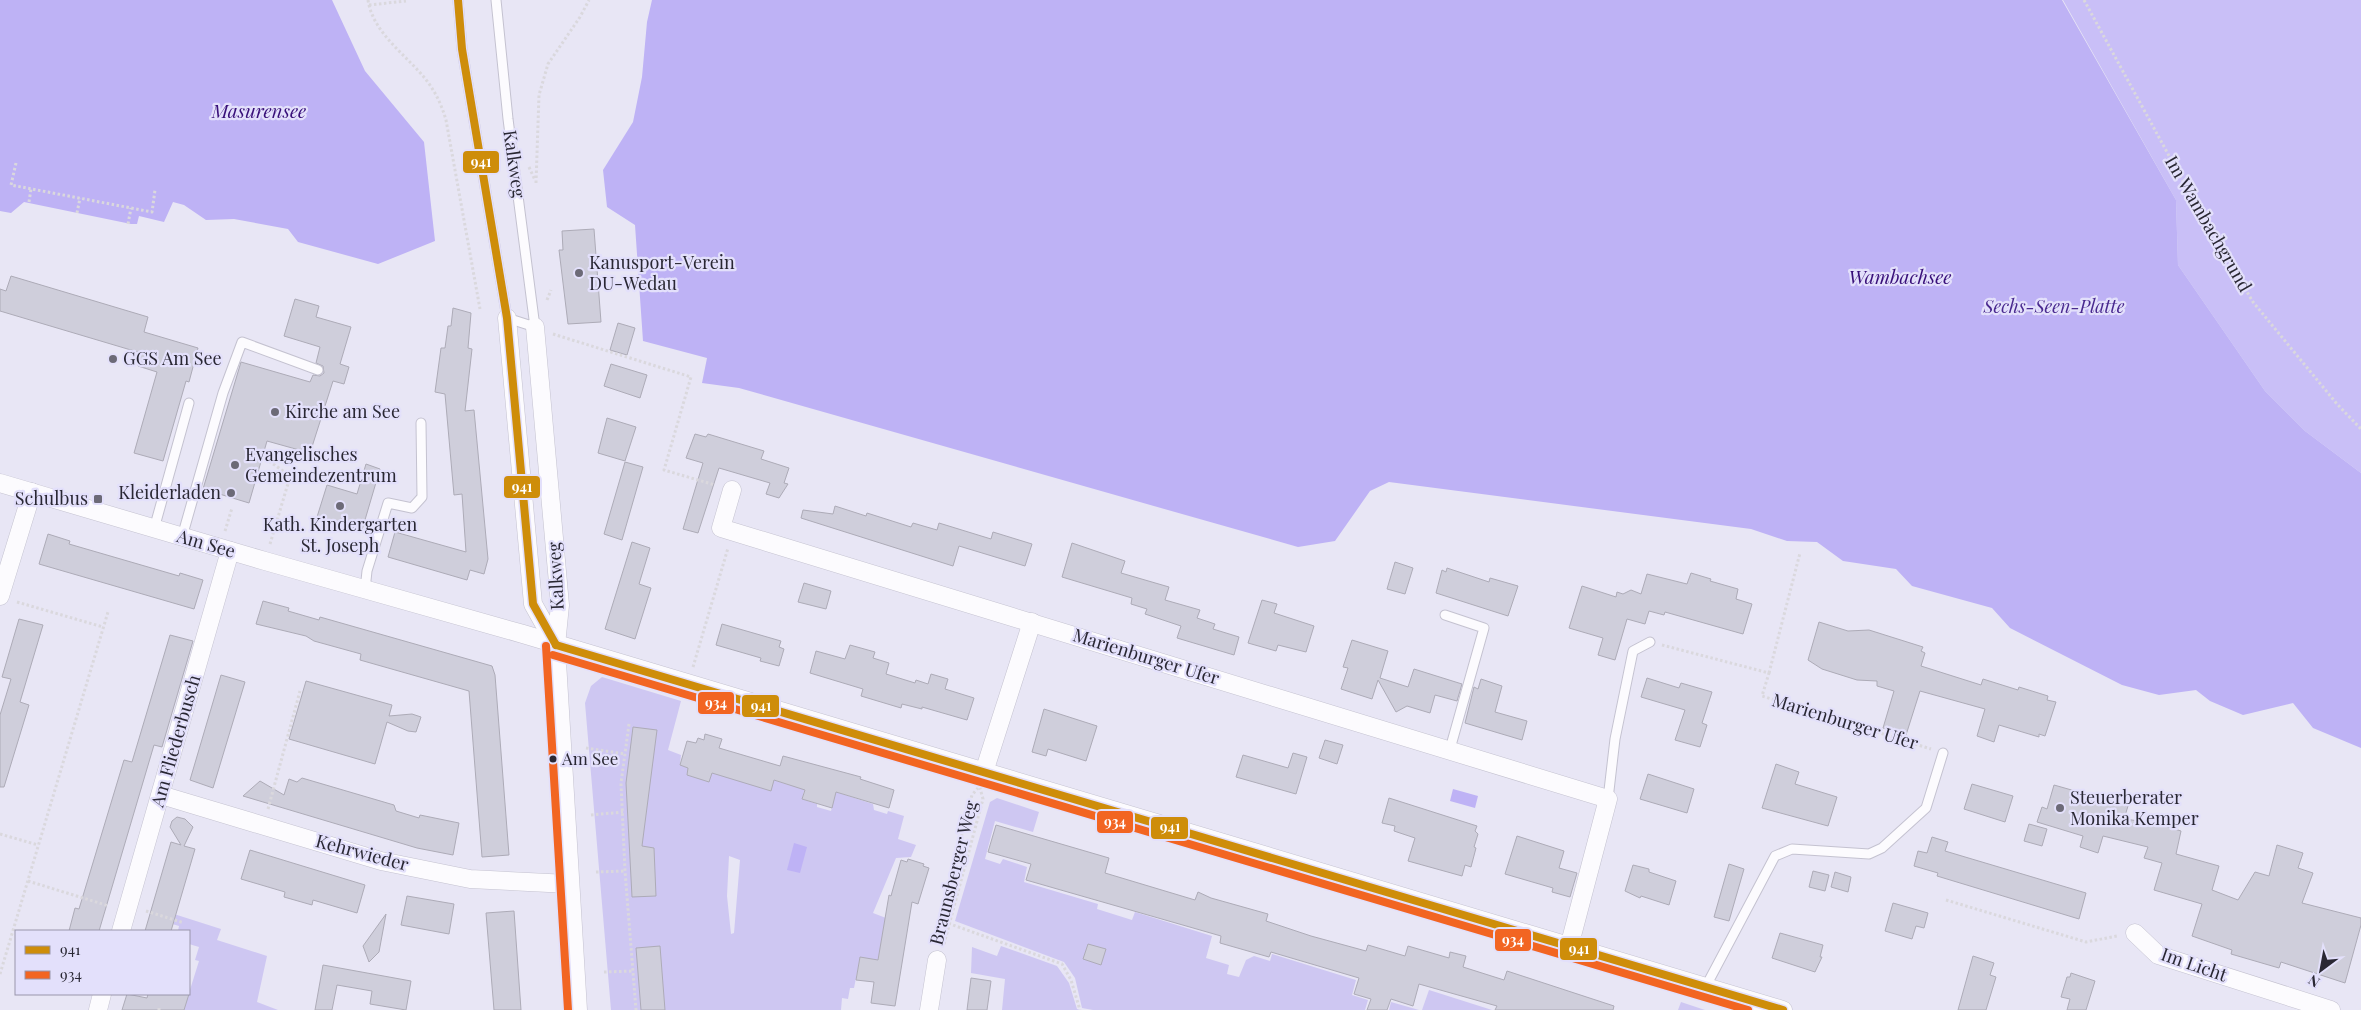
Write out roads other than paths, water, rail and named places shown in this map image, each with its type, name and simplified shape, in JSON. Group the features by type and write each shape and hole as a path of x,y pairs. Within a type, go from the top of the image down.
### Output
{"street":[{"name":"Kalkweg","path":"507,318 533,604 556,645"},
{"name":"Kalkweg","path":"535,327 560,605 556,645 578,1010"},
{"name":"Am See","path":"0,483 688,684 982,780 1783,1010"},
{"name":"Marienburger Ufer","path":"732,490 721,528 1450,749 1608,799"},
{"path":"5,598 32,492"},
{"name":"Am Fliederbusch","path":"121,930 230,551"},
{"path":"982,780 1032,622"},
{"name":"Kehrwieder","path":"161,795 381,861 470,879 569,884"},
{"path":"1569,947 1608,799"},
{"name":"Im Licht","path":"2135,933 2158,955 2331,1010"},
{"name":"Braunsberger Weg","path":"929,1010 937,960"},
{"path":"98,1010 102,995"}],"lane":[{"name":"Kalkweg","path":"458,0 462,49 507,318"},
{"name":"Kalkweg","path":"496,0 508,119 535,327"},
{"path":"507,318 535,327"},
{"path":"182,537 223,393 242,342 318,370"},
{"path":"154,529 189,403"},
{"path":"365,590 367,571 388,503 412,508 422,497 421,423"},
{"path":"1445,615 1484,628 1450,749"},
{"path":"1608,799 1615,739 1634,651 1650,642"},
{"path":"1705,988 1775,856 1792,849 1869,854 1882,848 1926,808 1943,753"}],"water":[{"name":"Masurensee","path":"0,0 332,0 365,71 424,142 435,241 378,264 298,242 288,229 234,219 206,220 184,205 173,202 164,222 139,216 137,224 24,202 11,213 0,211"},
{"name":"Wambachsee","path":"652,0 2062,0 2176,200 2178,265 2265,391 2305,431 2361,473 2361,748 2313,728 2293,703 2243,715 2210,701 2196,690 2159,695 2122,685 2010,628 1992,608 1912,586 1896,569 1843,561 1817,542 1787,541 1751,529 1389,482 1370,491 1335,541 1298,547 739,388 702,383 707,358 643,341 635,225 607,207 603,170 633,122 642,77 647,22"},
{"path":"1453,789 1478,796 1475,808 1450,801"},
{"path":"794,843 807,847 800,873 787,870"}],"place":[{"name":"Kanusport-Verein DU-Wedau","path":"579,273"},
{"name":"GGS Am See","path":"113,359"},
{"name":"Kirche am See","path":"275,412"},
{"name":"Evangelisches Gemeindezentrum","path":"235,465"},
{"name":"Kleiderladen","path":"231,493"},
{"name":"Schulbus","path":"98,499"},
{"name":"Kath. Kindergarten St. Joseph","path":"340,506"},
{"name":"Am See","path":"553,759"},
{"name":"Steuerberater Monika Kemper","path":"2060,808"}],"park label":[{"name":"Sechs-Seen-Platte","path":"2054,307"}]}
